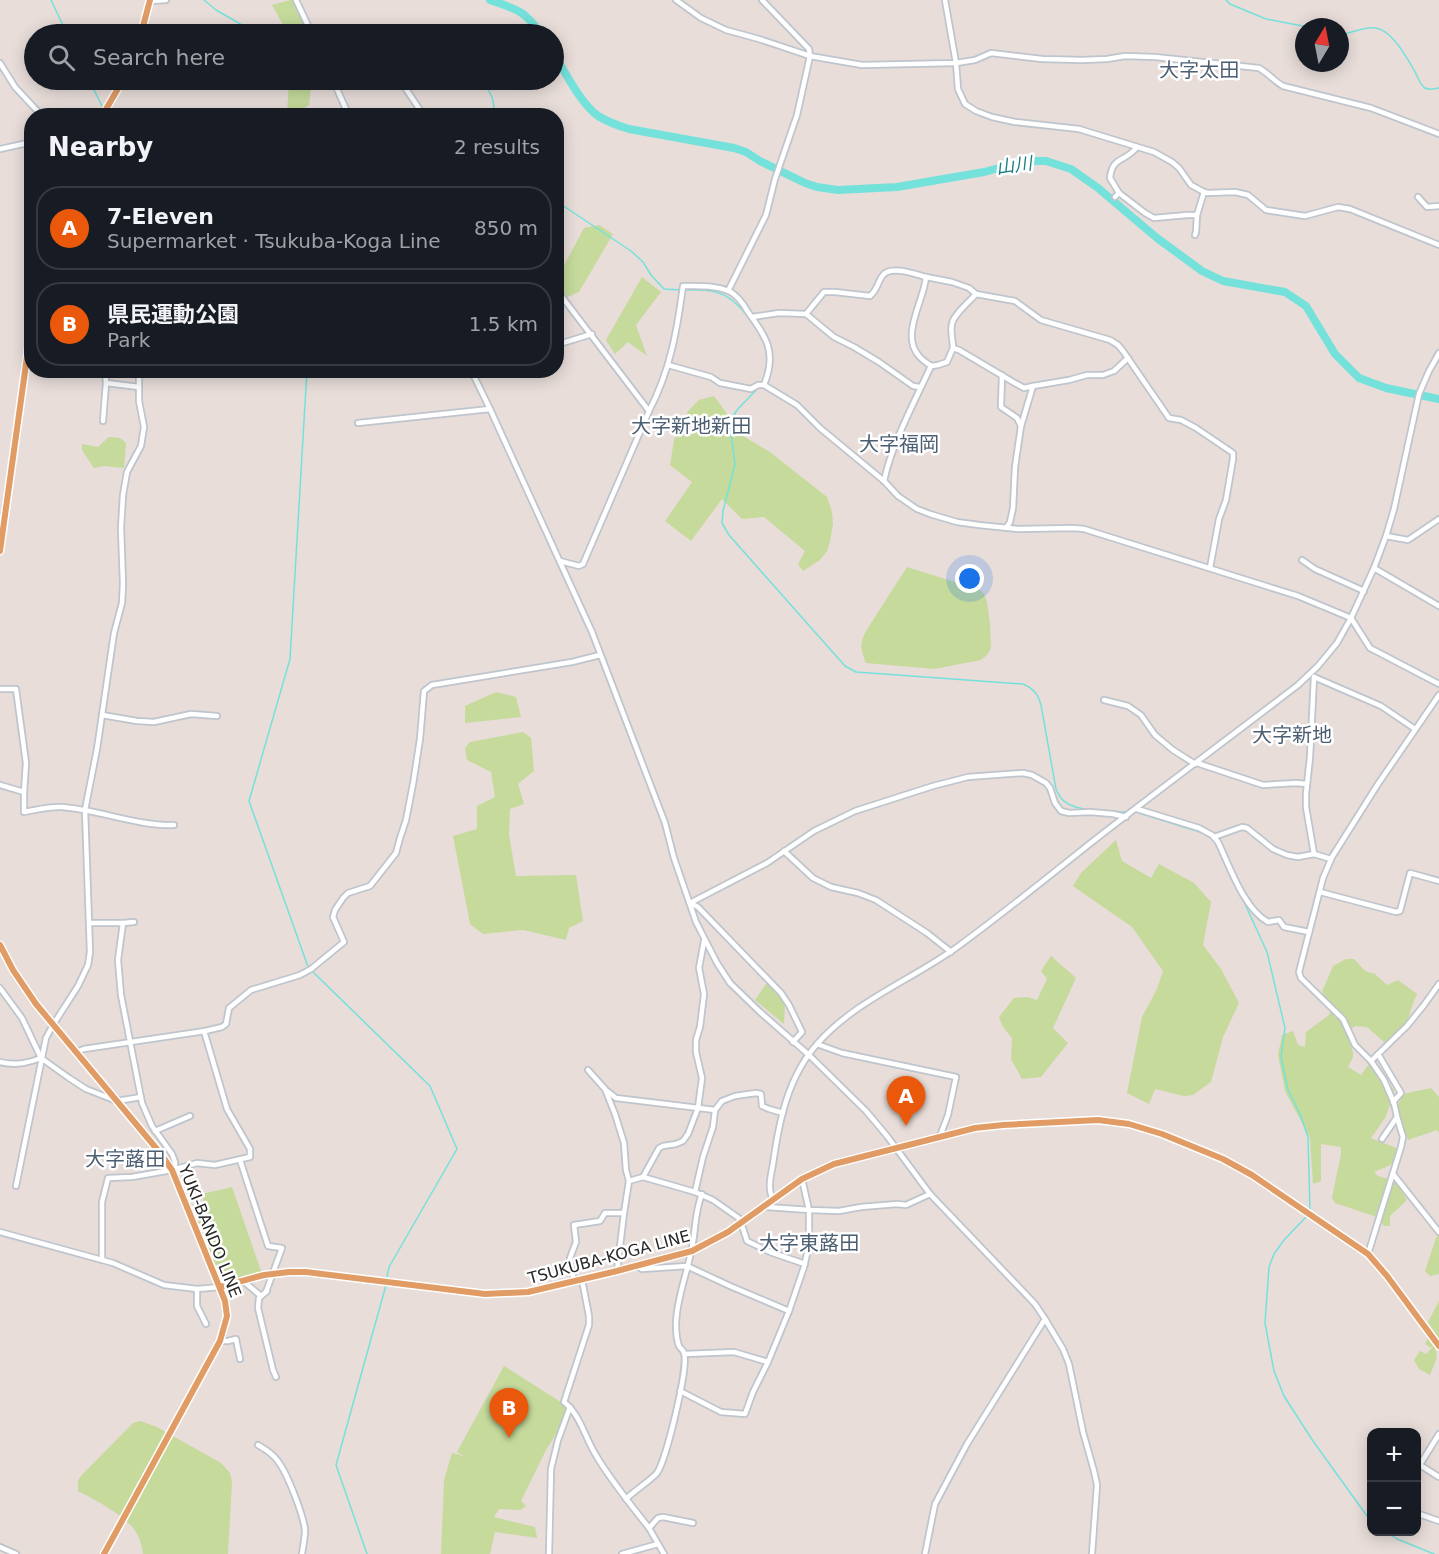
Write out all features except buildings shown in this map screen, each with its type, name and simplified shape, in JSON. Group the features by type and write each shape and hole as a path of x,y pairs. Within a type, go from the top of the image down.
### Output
{"main road":[{"path":"144,24 150,0"},
{"path":"107,108 117,90"},
{"path":"0,551 26,378"},
{"name":"YUKI-BANDO LINE","path":"0,945 21,983 53,1025 173,1169 226,1306 227,1316 220,1341 104,1554"},
{"name":"TSUKUBA-KOGA LINE","path":"220,1287 273,1273 289,1272 326,1274 485,1294 528,1292 692,1251 718,1238 802,1179 834,1164 988,1126 1080,1120 1115,1122 1139,1127 1240,1168 1368,1254 1439,1346"}],"street":[{"path":"150,0 166,0"},
{"path":"296,0 307,24"},
{"path":"676,0 701,18 726,30 810,56 862,65 956,63 975,60 992,53 1042,59 1082,60 1125,56 1155,57 1259,68 1283,86 1371,108 1439,134"},
{"path":"728,291 766,216 775,179 801,102 810,56 809,49 762,0"},
{"path":"945,0 958,89 965,104 976,111 1015,122 1079,129 1154,152 1172,162 1191,185 1204,192 1235,192 1248,195 1266,210 1305,216 1338,207 1350,209 1439,244"},
{"path":"0,63 15,87 35,108"},
{"path":"337,90 345,108"},
{"path":"407,90 419,108"},
{"path":"0,149 24,144"},
{"path":"1137,147 1132,154 1118,160 1111,168 1110,178 1117,195 1154,218 1197,215"},
{"path":"1195,235 1197,215 1204,192"},
{"path":"1418,197 1427,207 1439,206"},
{"path":"806,314 824,292 870,296 876,290 882,275 888,270 895,270 952,282 969,288 976,294 1015,301 1041,320 1114,342 1128,358 1169,418 1182,420 1233,453 1226,500 1219,519 1210,568"},
{"path":"926,277 926,287 914,318 912,332 914,348 919,356 931,366 947,362 953,348 952,320 976,294"},
{"path":"560,561 579,566 583,564 669,365 683,286 713,286 733,293 765,337 770,352 769,371 764,385"},
{"path":"564,299 649,411"},
{"path":"752,317 806,314 834,338 879,362 913,386 920,387"},
{"path":"564,342 591,334"},
{"path":"953,348 1024,388 1087,375 1104,375 1114,371 1128,358"},
{"path":"773,1199 770,1192 771,1175 779,1126 793,1083 809,1055 834,1026 853,1011 951,952 1013,906 1312,675 1325,659 1351,618 1386,536 1421,387 1439,353"},
{"path":"669,365 711,377 720,383 751,389 764,385 797,405 898,496 917,509 957,522 1006,528 1084,529 1298,596 1351,618 1370,648 1439,684"},
{"path":"884,481 920,387 931,366"},
{"path":"1002,375 1001,407 1017,418 1021,426"},
{"path":"103,422 106,378"},
{"path":"16,1186 46,1038 78,986 88,965 90,952 85,810 114,633 122,603 123,495 127,472 141,446 144,427 139,401 139,378"},
{"path":"475,378 592,632 661,812 690,903 704,940 717,963 730,983 866,1111 930,1194 1035,1304 1063,1349 1069,1364 1097,1485 1092,1554"},
{"path":"106,383 139,387"},
{"path":"1006,528 1013,508 1015,467 1021,426 1033,386"},
{"path":"358,423 490,409"},
{"path":"1386,536 1408,540 1439,519"},
{"path":"1302,560 1315,569 1364,591"},
{"path":"1374,568 1439,606"},
{"path":"76,1052 222,1027 226,1024 229,1008 251,990 300,975 311,969 344,942 333,918 339,903 348,893 370,886 396,853 406,820 420,739 424,692 427,688 432,685 572,662 600,655"},
{"path":"1312,675 1381,706 1415,729"},
{"path":"1312,675 1311,742 1306,807 1314,854"},
{"path":"0,688 16,689 26,763 24,812 59,806 131,821 174,825"},
{"path":"1368,1254 1403,1137 1384,1080 1371,1061 1355,1045 1343,1019 1300,976 1299,972 1323,878 1331,860 1378,784 1439,694"},
{"path":"1104,700 1128,706 1141,715 1155,735 1173,750 1196,764 1263,785 1307,784"},
{"path":"102,715 154,722 192,714 217,716"},
{"path":"690,903 767,863 814,831 855,812 968,777 1023,773 1032,775 1046,783 1055,803 1062,811 1126,817"},
{"path":"0,785 24,792"},
{"path":"1137,809 1199,828 1214,837 1247,901 1259,917 1268,922 1279,920 1284,927 1309,932"},
{"path":"1214,837 1242,827 1247,828 1273,849 1287,855 1314,854 1331,860"},
{"path":"784,851 813,878 831,887 876,900 927,933 951,952"},
{"path":"1320,892 1396,912 1400,911 1410,873 1439,881"},
{"path":"690,903 698,907 781,993 802,1032 793,1042"},
{"path":"89,923 134,922"},
{"path":"123,923 118,960 121,994 142,1103 155,1131 172,1154 175,1162 173,1169"},
{"path":"644,1177 659,1148 683,1141 698,1108 702,1078 696,1052 696,1040 704,994 699,968 704,940"},
{"path":"1371,1061 1407,1026 1439,984"},
{"path":"0,988 22,1018 41,1058 86,1089 117,1101 141,1097"},
{"path":"102,1260 102,1202 108,1178 132,1177 197,1163 215,1165 250,1157 250,1149 227,1109 204,1031"},
{"path":"817,1044 842,1053 956,1077 948,1115 940,1136"},
{"path":"1378,1054 1401,1093 1393,1102"},
{"path":"0,1062 27,1063 41,1058"},
{"path":"588,1070 616,1098 715,1110"},
{"path":"605,1089 624,1143 629,1181 617,1271"},
{"path":"695,1192 713,1127 715,1110 722,1101 735,1096 756,1093 761,1094 762,1106 783,1113"},
{"path":"155,1131 190,1116"},
{"path":"1382,1139 1398,1118"},
{"path":"240,1160 268,1246 282,1248 268,1291 259,1298 258,1308 276,1377"},
{"path":"1393,1174 1439,1232"},
{"path":"629,1181 644,1177 702,1194 740,1219 747,1241 805,1264"},
{"path":"680,1391 721,1412 745,1414 789,1311 805,1264 810,1240 809,1210 802,1179"},
{"path":"626,1499 651,1479 659,1470 664,1457 680,1391 685,1354 676,1336 678,1298 692,1251 698,1203 702,1194"},
{"path":"765,1205 775,1208 839,1211 873,1206 906,1205 930,1194"},
{"path":"574,1282 570,1258 576,1242 574,1225 600,1221 604,1212 624,1213"},
{"path":"0,1232 113,1263 164,1284 197,1289 220,1287"},
{"path":"637,1266 642,1269 687,1266 789,1311"},
{"path":"242,1280 261,1296"},
{"path":"582,1280 589,1325 564,1402 570,1406 583,1427 595,1455 649,1528 663,1554"},
{"path":"197,1289 197,1306 206,1324"},
{"path":"924,1554 935,1504 967,1444 1045,1319"},
{"path":"220,1341 236,1339 240,1359"},
{"path":"685,1354 734,1352 768,1362"},
{"path":"549,1554 551,1469 570,1406"},
{"path":"1421,1463 1439,1434"},
{"path":"258,1445 272,1454 279,1462 291,1486 301,1512 305,1531 302,1554"},
{"path":"1421,1466 1439,1477"},
{"path":"1421,1515 1439,1521"},
{"path":"649,1528 658,1518 663,1517 693,1523"},
{"path":"622,1554 658,1544"},
{"path":"0,1547 16,1554"}],"green space":[{"path":"292,0 305,24 282,24 272,5"},
{"path":"288,90 311,90 309,105 304,108 287,108"},
{"path":"599,225 613,234 579,292 564,298 564,266 584,228"},
{"path":"642,277 661,292 636,325 647,356 628,342 615,354 606,340"},
{"path":"714,396 743,436 770,452 827,497 833,524 827,551 820,560 803,571 798,564 805,551 764,517 742,519 722,499 691,541 665,521 692,482 670,465 674,440 688,411 699,400"},
{"path":"109,437 120,438 126,443 124,468 104,466 94,468 82,450 82,444 98,447"},
{"path":"907,567 980,590 984,594 990,624 991,648 987,655 981,660 934,669 866,663 862,640"},
{"path":"496,692 516,697 521,717 465,723 465,706"},
{"path":"523,732 531,738 534,771 518,784 524,804 510,809 509,835 516,876 576,875 583,921 569,928 566,940 523,930 483,934 470,924 453,836 477,829 477,806 495,797 491,772 467,760 465,748 470,742"},
{"path":"1116,840 1122,861 1151,878 1159,864 1194,883 1211,902 1203,945 1221,969 1239,1003 1223,1037 1211,1082 1193,1095 1184,1096 1155,1089 1149,1104 1127,1093 1142,1017 1157,989 1163,971 1132,927 1073,886 1081,873"},
{"path":"1051,956 1076,978 1053,1028 1068,1043 1041,1077 1022,1079 1011,1059 1012,1038 1003,1027 999,1017 1014,998 1027,997 1037,1000 1047,979 1041,971"},
{"path":"1346,959 1354,959 1365,971 1375,974 1387,985 1398,980 1417,994 1404,1029 1393,1039 1384,1042 1367,1027 1356,1026 1347,1030 1353,1053 1348,1067 1361,1075 1369,1064 1378,1069 1394,1090 1385,1118 1371,1138 1396,1148 1393,1162 1374,1172 1378,1176 1395,1181 1407,1200 1390,1216 1390,1226 1384,1226 1377,1217 1335,1203 1332,1198 1341,1147 1321,1144 1321,1181 1313,1184 1310,1138 1285,1091 1278,1055 1282,1035 1293,1031 1298,1045 1305,1047 1306,1032 1329,1015 1333,1006 1322,992 1333,966"},
{"path":"766,984 773,987 785,1002 784,1024 755,1000"},
{"path":"1431,1088 1439,1097 1439,1133 1437,1130 1408,1140 1397,1107 1403,1094"},
{"path":"232,1187 262,1274 225,1281 222,1280 192,1206 204,1202 202,1194"},
{"path":"1439,1235 1439,1274 1430,1276 1425,1271"},
{"path":"1439,1301 1439,1339 1428,1322"},
{"path":"1429,1336 1437,1355 1430,1375 1419,1369 1414,1360 1420,1351 1426,1354 1432,1348 1425,1344"},
{"path":"504,1366 567,1406 561,1426 546,1450 521,1501 526,1506 520,1510 499,1509 494,1517 535,1527 537,1538 495,1532 490,1554 441,1554 444,1480 452,1453 464,1456 457,1452"},
{"path":"140,1421 157,1427 221,1463 230,1473 232,1482 228,1554 143,1554 139,1537 125,1520 109,1508 78,1491 80,1477 133,1423"}],"waterway":[{"path":"51,0 62,24"},
{"path":"204,0 240,24"},
{"name":"山川","path":"490,0 520,12 533,24"},
{"path":"1226,0 1230,4 1266,19 1295,25"},
{"path":"1349,33 1368,28 1382,30 1398,46 1423,87 1439,88"},
{"name":"山川","path":"564,70 586,104 598,116 606,120 629,129 734,148 817,187 838,190 897,187 984,172 1026,161 1046,161 1071,169 1202,271 1223,281 1285,292 1306,306 1335,354 1359,378 1386,388 1439,399"},
{"path":"94,90 103,108"},
{"path":"488,90 494,108"},
{"path":"564,206 631,251 643,262 664,289 716,292 733,301 753,324 767,351"},
{"path":"307,378 290,659 249,801 309,968"},
{"path":"760,386 737,410 730,426 735,464 722,523 729,535 845,666 856,672 1023,684 1033,690 1041,705 1056,789 1061,798 1066,803 1082,808 1125,812"},
{"path":"1139,813 1203,833 1214,840 1218,848"},
{"path":"1240,893 1267,952 1285,1028 1281,1057 1288,1090 1308,1137 1310,1211"},
{"path":"312,971 430,1086 457,1149 389,1267 387,1277"},
{"path":"1307,1216 1284,1240 1274,1254 1269,1267 1265,1323 1274,1371 1284,1396 1367,1516"},
{"path":"367,1554 336,1465 386,1285"},
{"path":"1393,1536 1434,1554"}],"place":[{"name":"7-Eleven","path":"906,1126"},
{"name":"県民運動公園","path":"509,1438"}],"district":[{"name":"大字太田","path":"1199,70"},
{"name":"大字新地新田","path":"691,426"},
{"name":"大字福岡","path":"899,444"},
{"name":"大字新地","path":"1292,735"},
{"name":"大字蕗田","path":"125,1159"},
{"name":"大字東蕗田","path":"809,1243"}]}
